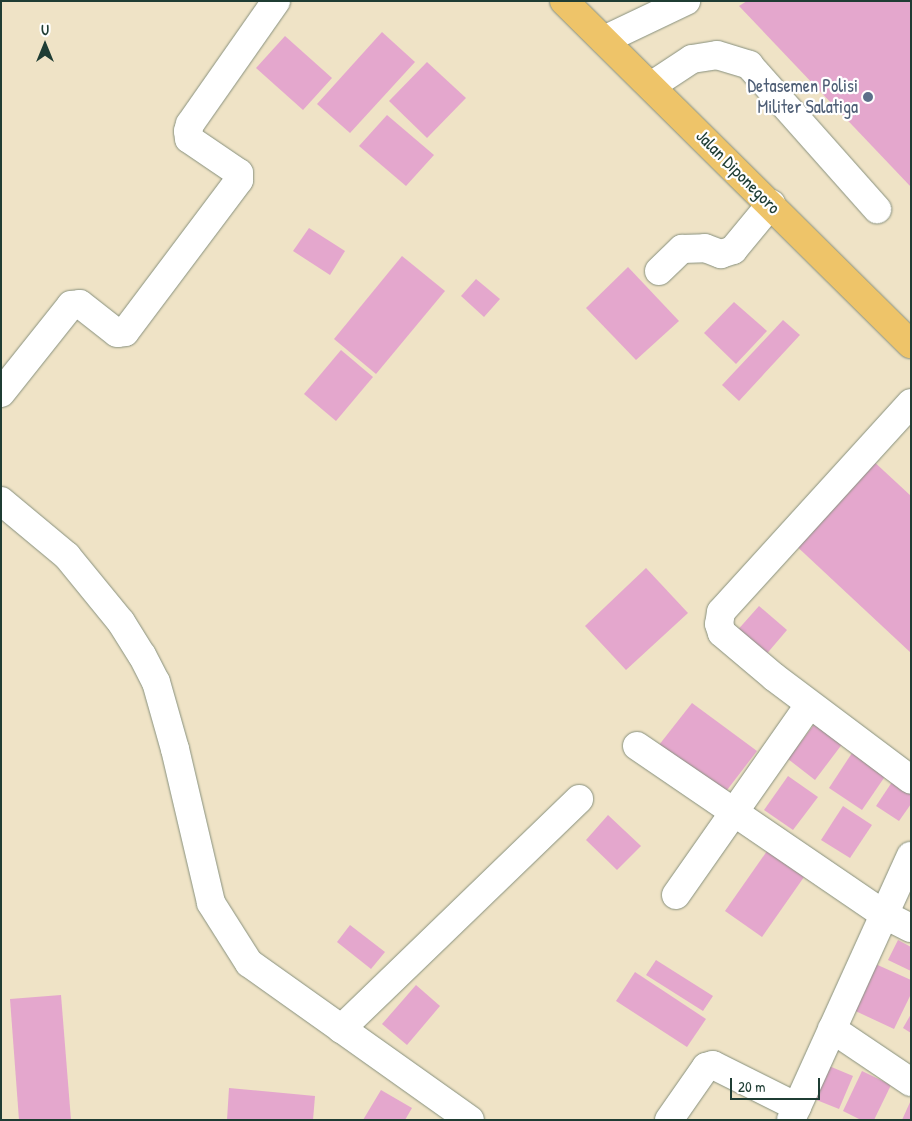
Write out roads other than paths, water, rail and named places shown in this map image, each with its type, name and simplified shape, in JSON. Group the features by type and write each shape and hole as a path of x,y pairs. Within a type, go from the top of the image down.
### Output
{"main road":[{"name":"Jalan Diponegoro","path":"564,1 911,344"}],"street":[{"path":"1,393 71,305 80,304 117,333 125,332 239,180 239,173 189,139 188,131 276,1"},
{"path":"604,40 686,1"},
{"path":"651,86 692,59 717,55 749,65 877,209"},
{"path":"659,271 682,249 705,248 721,254 733,250 771,204"},
{"path":"911,403 721,612 722,633 809,705 911,780"},
{"path":"1,500 67,556 121,622 142,655 156,682 175,749 212,903 249,963 470,1120"},
{"path":"676,895 736,813 809,705"},
{"path":"637,746 883,914 911,928"},
{"path":"342,1029 579,798"},
{"path":"669,1120 706,1067 713,1065 794,1113 911,856"},
{"path":"832,1029 911,1082"}],"place":[{"name":"Detasemen Polisi Militer Salatiga","path":"868,97"}]}
